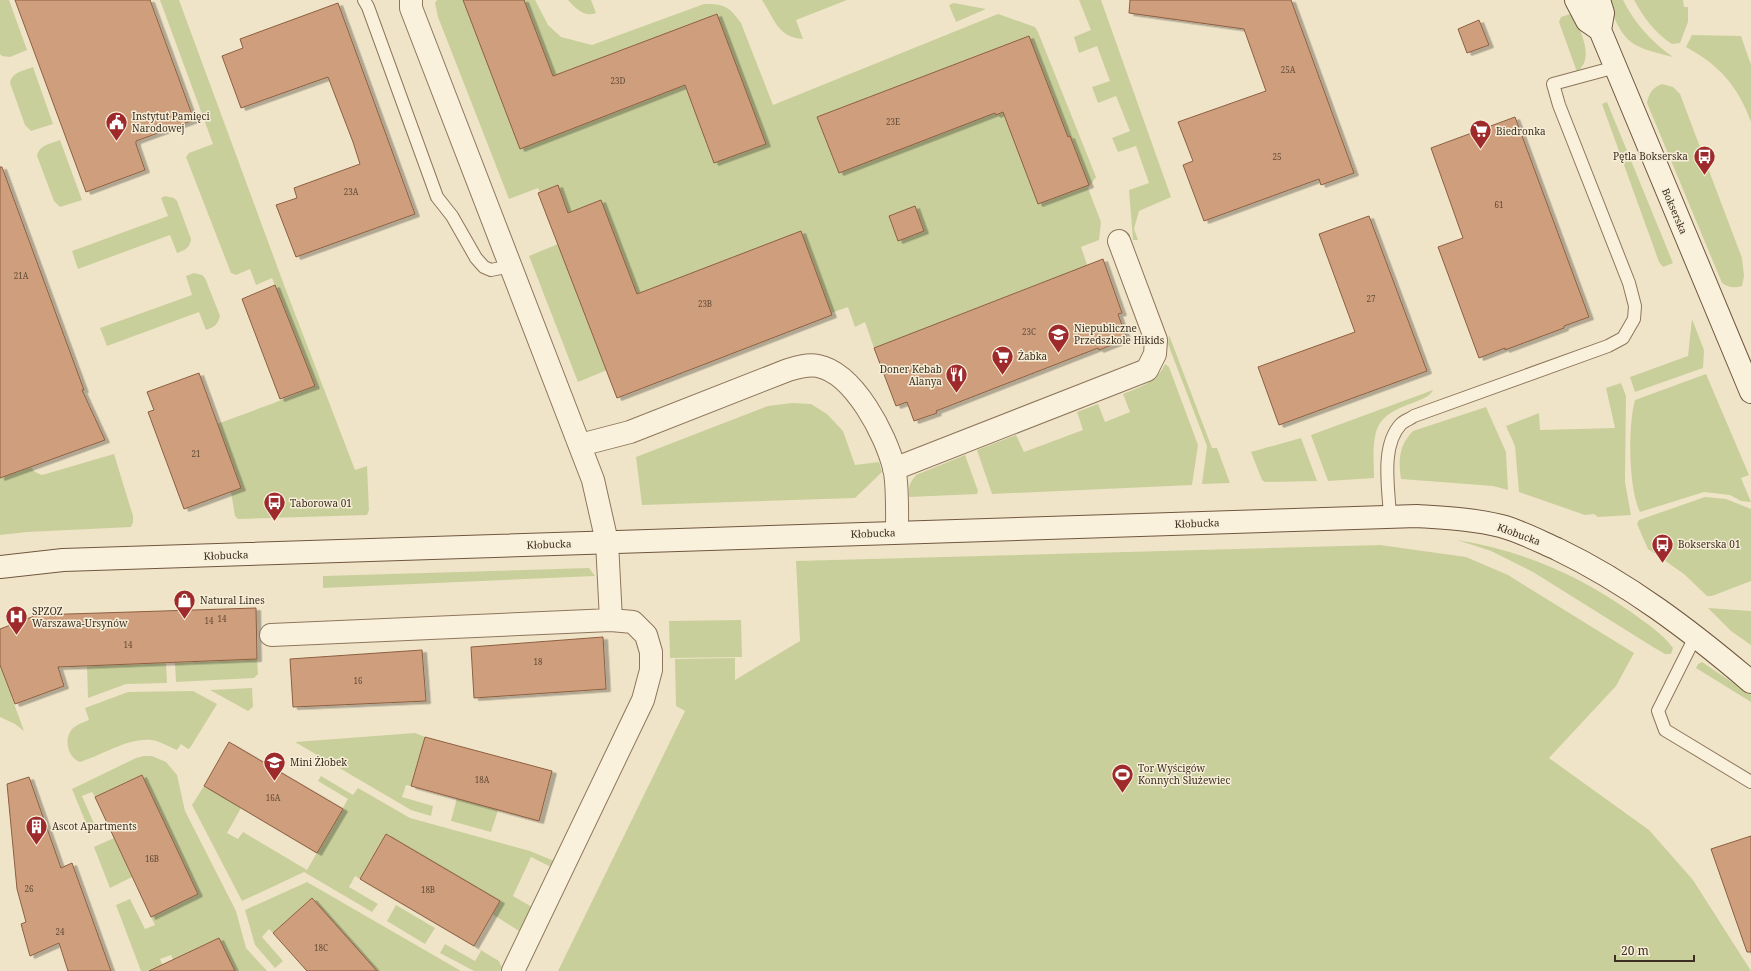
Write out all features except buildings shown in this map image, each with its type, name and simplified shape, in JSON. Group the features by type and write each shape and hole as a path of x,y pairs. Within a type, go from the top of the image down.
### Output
{"street":[{"path":"411,0 411,8 593,480 607,542 611,620"},
{"name":"Bokserska","path":"1576,0 1586,21 1600,30 1751,392"},
{"path":"1599,0 1604,13 1600,30"},
{"path":"894,468 1147,370 1155,354 1156,340 1119,241"},
{"path":"580,445 630,432 788,370 803,366 818,366 839,376 857,392 883,440 894,468 897,532"},
{"name":"Kłobucka","path":"0,567 63,560 1417,516 1475,520 1502,526 1545,544 1611,577 1704,643 1751,682"},
{"path":"270,635 611,620 633,622 646,635 652,652 651,670 642,700 513,971"},
{"name":"Kłobucka","path":"1704,643 1751,664"}],"lane":[{"path":"364,0 368,7 437,197 452,216 476,258 484,267 491,270 511,266"},
{"path":"1390,517 1388,451 1393,437 1401,424 1414,416 1608,346 1623,338 1634,319 1635,306 1629,283 1559,105 1553,84 1616,68"},
{"path":"1704,643 1658,711 1665,730 1751,782"}],"green space":[{"path":"0,0 9,0 27,50 10,57 2,56 0,54"},
{"path":"160,0 179,0 284,285 355,470 367,466 369,510 367,515 238,519 235,516 231,492 241,488 217,424 315,386 272,278 256,285 250,269 236,275 231,273 186,157 189,153 213,144"},
{"path":"437,0 535,0 548,25 561,37 592,45 704,4 726,7 741,23 773,105 998,14 1035,27 1096,177 1088,188 1101,222 1099,240 1081,247 1089,270 1038,284 938,323 939,328 927,328 874,348 865,322 855,327 848,307 831,313 800,232 637,294 610,224 565,241 549,221 558,185 540,192 538,188 509,199 438,17 435,3"},
{"path":"568,0 591,0 596,13 584,13 577,9"},
{"path":"762,0 847,0 796,20 803,39 795,38 782,31"},
{"path":"1079,0 1101,0 1171,197 1139,211 1134,229 1138,240 1133,240 1129,190 1149,183 1136,146 1118,152 1112,138 1130,131 1116,96 1098,103 1092,87 1110,81 1097,46 1079,53 1074,37 1091,30"},
{"path":"1607,0 1623,0 1633,17 1645,32 1673,57 1647,50 1630,41 1618,26"},
{"path":"1634,0 1683,0 1684,7 1688,7 1688,22 1680,43 1672,44 1660,35 1646,19"},
{"path":"954,3 986,9 956,22 949,5"},
{"path":"1573,13 1582,35 1586,51 1583,66 1577,72 1559,22 1561,17"},
{"path":"1692,35 1741,36 1751,65 1751,122 1740,98 1726,78 1708,61 1686,47"},
{"path":"33,67 53,124 31,131 25,125 10,83 13,76"},
{"path":"1662,84 1673,87 1680,94 1742,258 1744,276 1742,286 1732,287 1722,283 1647,103 1652,91"},
{"path":"1607,102 1673,263 1663,267 1659,262 1602,104"},
{"path":"60,140 82,200 60,207 54,201 37,156 40,149"},
{"path":"165,196 174,198 177,201 191,239 190,245 187,248 177,253 170,235 78,269 72,251 168,216 161,198"},
{"path":"558,244 607,370 578,382 529,256"},
{"path":"194,273 202,275 205,278 220,316 215,325 206,330 199,312 107,346 100,328 192,295 186,276"},
{"path":"1692,319 1704,350 1703,368 1635,392 1630,377 1688,356"},
{"path":"1169,335 1212,448 1217,448 1230,483 1202,484 1207,446 1168,344"},
{"path":"1165,364 1169,367 1198,445 1192,485 992,494 977,450 1016,435 1024,452 1083,430 1077,412 1098,404 1105,422 1130,412 1123,394 1153,380"},
{"path":"1706,374 1749,475 1741,478 1751,502 1741,501 1730,495 1704,492 1640,512 1633,488 1630,456 1631,425 1635,400"},
{"path":"1621,383 1626,396 1625,482 1631,515 1598,517 1594,514 1585,515 1519,492 1515,446 1506,426 1539,413 1540,430 1615,428 1606,388"},
{"path":"1433,390 1423,399 1396,410 1387,415 1380,422 1374,443 1374,478 1328,481 1311,435"},
{"path":"792,403 811,404 827,414 843,431 855,465 879,462 882,472 855,498 642,505 636,457 768,406"},
{"path":"1486,407 1506,452 1508,490 1493,486 1401,479 1400,459 1402,447 1408,436 1413,431"},
{"path":"1301,438 1317,481 1265,482 1262,480 1251,452"},
{"path":"114,454 133,516 131,527 27,532 0,535 0,478 31,467 35,472 42,475"},
{"path":"965,455 978,491 977,494 909,497 910,485 916,475"},
{"path":"1705,497 1726,499 1751,509 1751,581 1712,596 1707,596 1684,574 1648,549 1637,524 1639,520"},
{"path":"1457,540 1527,558 1570,575 1611,598 1648,624 1673,648 1671,654 1665,654 1653,647 1533,572 1491,551"},
{"name":"Tor Wyścigów Konnych Służewiec","path":"1380,545 1466,557 1508,575 1634,653 1616,686 1549,758 1649,830 1693,880 1751,971 558,971 685,711 676,706 675,659 735,658 735,680 800,641 796,561"},
{"path":"589,568 595,576 323,588 323,576"},
{"path":"1708,608 1751,611 1751,645 1731,631"},
{"path":"741,620 742,657 670,658 669,621"},
{"path":"257,659 258,674 254,678 176,682 175,663"},
{"path":"1702,662 1751,695 1751,702 1696,668 1698,664"},
{"path":"166,663 167,683 126,684 88,698 87,666"},
{"path":"0,665 24,731 15,724 0,717"},
{"path":"252,688 253,707 248,711 210,690"},
{"path":"193,691 217,704 190,748 188,749 181,744 177,750 151,740 142,740 124,744 80,762 70,754 67,741 70,732 76,726 89,720 85,708 128,692"},
{"path":"415,733 425,737 411,786 406,785 402,797 433,806 431,816 411,810 295,742"},
{"path":"152,756 166,762 177,775 185,811 236,911 246,948 267,971 235,971 219,938 173,960 171,955 160,959 165,971 141,971 116,905 130,899 145,929 155,925 151,917 198,894 142,775 95,797 92,792 82,796 95,826 88,828 72,789 136,758"},
{"path":"321,776 353,795 358,788 410,818 530,851 554,861 551,867 531,857 513,896 532,907 519,931 492,914 386,835 360,879 355,876 349,887 378,904 372,912 304,872 242,901 192,805 204,786 241,808 227,833 238,839 243,832 307,870 348,799 318,781"},
{"path":"457,798 498,810 491,832 451,821"},
{"path":"114,838 132,877 110,888 94,847"},
{"path":"307,882 461,971 377,971 312,899 273,933 269,929 262,937 283,961 275,968 255,945 245,910"},
{"path":"396,905 435,928 425,944 387,921"},
{"path":"445,944 475,961 481,951 474,946 499,961 502,968 500,971 474,971 440,953"}],"place":[{"name":"Instytut Pamięci Narodowej","path":"116,142"},
{"name":"Biedronka","path":"1480,150"},
{"name":"Pętla Bokserska","path":"1704,176"},
{"name":"Niepubliczne Przedszkole Hikids","path":"1058,354"},
{"name":"Żabka","path":"1002,376"},
{"name":"Doner Kebab Alanya","path":"957,394"},
{"name":"Taborowa 01","path":"274,522"},
{"name":"Bokserska 01","path":"1663,564"},
{"name":"Natural Lines","path":"185,620"},
{"name":"SPZOZ Warszawa-Ursynów","path":"17,636"},
{"name":"Mini Żłobek","path":"275,782"},
{"name":"Tor Wyścigów Konnych Służewiec","path":"1122,794"},
{"name":"Ascot Apartments","path":"36,846"}]}
